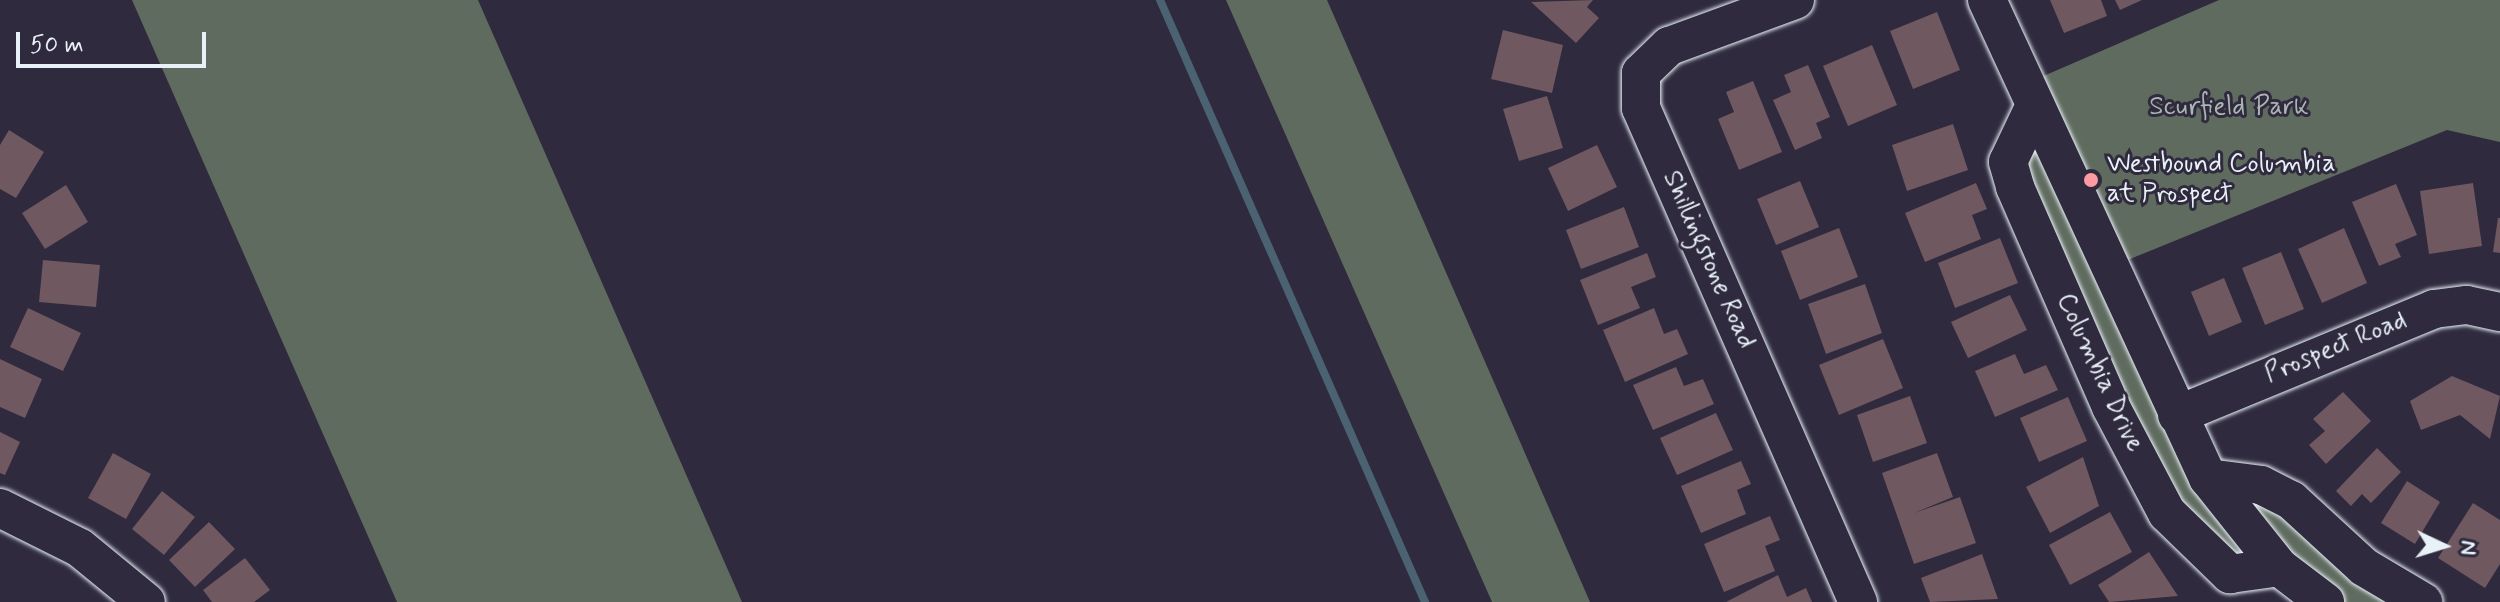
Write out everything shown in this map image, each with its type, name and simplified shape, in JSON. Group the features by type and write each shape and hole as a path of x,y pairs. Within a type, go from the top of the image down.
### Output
{"street":[{"name":"Shillingstone Road","path":"1795,0 1669,46 1641,73 1641,108 1858,602"},
{"name":"Columbia Drive","path":"1987,0 2208,478 2279,567 2325,602"},
{"name":"Columbia Drive","path":"2035,105 2008,162 2015,187 2153,487 2167,513 2230,574 2279,567"},
{"name":"Prospect Road","path":"2177,415 2434,309 2467,305 2500,312"},
{"path":"2208,478 2261,485 2291,500 2364,567 2423,602"},
{"path":"0,508 80,548 146,602"}],"green space":[{"path":"132,0 478,0 742,602 397,602"},
{"path":"1226,0 1327,0 1590,602 1492,602"},
{"name":"Scurfield Park","path":"2219,0 2500,0 2500,142 2447,130 2103,270 2205,483 2261,485 2423,602 2325,602 2279,567 2231,579 2162,502 2005,174 2023,85"}],"building":[{"path":"1593,0 1587,7 1599,18 1576,43 1531,2"},
{"path":"2050,0 2101,0 2107,16 2064,33"},
{"path":"2115,0 2142,0 2120,10"},
{"path":"1937,12 1960,70 1913,89 1890,31"},
{"path":"1503,30 1563,45 1552,93 1491,79"},
{"path":"1872,45 1897,105 1848,126 1823,66"},
{"path":"1808,65 1830,117 1816,123 1822,138 1795,150 1773,100 1791,92 1784,75"},
{"path":"1753,81 1782,152 1739,170 1718,119 1734,112 1726,92"},
{"path":"1547,96 1563,148 1519,161 1503,109"},
{"path":"1953,124 1968,170 1907,191 1892,145"},
{"path":"9,130 44,152 16,198 0,189 0,145"},
{"path":"1597,145 1617,187 1568,211 1548,168"},
{"path":"1800,181 1819,227 1776,245 1757,199"},
{"path":"1976,183 1987,209 1972,215 1981,239 1925,262 1905,213"},
{"path":"2473,183 2482,246 2429,254 2420,191"},
{"path":"2396,184 2417,235 2395,244 2401,257 2379,266 2352,202"},
{"path":"66,185 88,222 45,249 22,213"},
{"path":"1624,207 1639,247 1581,269 1566,230"},
{"path":"2500,218 2500,253 2493,252"},
{"path":"1839,228 1858,277 1800,300 1781,251"},
{"path":"2344,228 2367,283 2322,303 2298,249"},
{"path":"2000,238 2018,283 1955,308 1938,263"},
{"path":"2281,252 2304,309 2265,325 2242,268"},
{"path":"1647,253 1656,277 1631,287 1640,308 1598,325 1580,280"},
{"path":"43,260 100,265 96,307 39,302"},
{"path":"2224,278 2242,322 2209,336 2191,292"},
{"path":"1865,284 1882,333 1826,354 1808,304"},
{"path":"2010,295 2027,330 1968,358 1951,322"},
{"path":"28,308 81,333 63,371 10,347"},
{"path":"1654,308 1664,334 1677,329 1688,354 1625,382 1603,330"},
{"path":"1883,339 1903,388 1839,415 1819,365"},
{"path":"2015,354 2024,374 2046,365 2058,390 1995,417 1975,371"},
{"path":"0,359 42,379 25,418 0,407"},
{"path":"1676,367 1684,386 1703,379 1714,404 1653,430 1633,385"},
{"path":"2452,376 2500,396 2490,439 2460,415 2421,430 2410,401"},
{"path":"2343,392 2371,421 2326,464 2309,445 2325,431 2313,419"},
{"path":"1910,396 1927,443 1873,462 1857,415"},
{"path":"2068,397 2087,441 2039,462 2020,418"},
{"path":"1716,413 1733,450 1677,475 1660,438"},
{"path":"0,432 20,442 5,475 0,473"},
{"path":"2377,448 2401,472 2371,503 2362,494 2351,506 2336,491"},
{"path":"113,453 151,474 126,519 88,498"},
{"path":"1937,453 1953,497 1914,513 1960,497 1976,543 1914,564 1882,473"},
{"path":"2083,457 2099,506 2050,533 2026,487"},
{"path":"1741,461 1751,484 1737,490 1746,514 1701,533 1681,486"},
{"path":"2407,481 2440,502 2415,544 2381,523"},
{"path":"162,491 195,517 164,555 132,529"},
{"path":"2473,503 2500,520 2500,564 2485,588 2438,558"},
{"path":"2110,512 2132,552 2070,585 2049,545"},
{"path":"1770,516 1780,540 1765,546 1775,571 1724,592 1704,544"},
{"path":"209,522 235,549 195,587 169,560"},
{"path":"2149,552 2178,596 2109,602 2098,585"},
{"path":"1982,554 1998,599 1930,602 1921,578"},
{"path":"245,558 270,590 254,602 212,602 203,590"},
{"path":"1778,575 1787,597 1806,588 1812,602 1726,602"}],"waterway":[{"path":"1160,0 1425,602"}],"place":[{"name":"Westbound Columbia at Prospect","path":"2091,180"}]}
